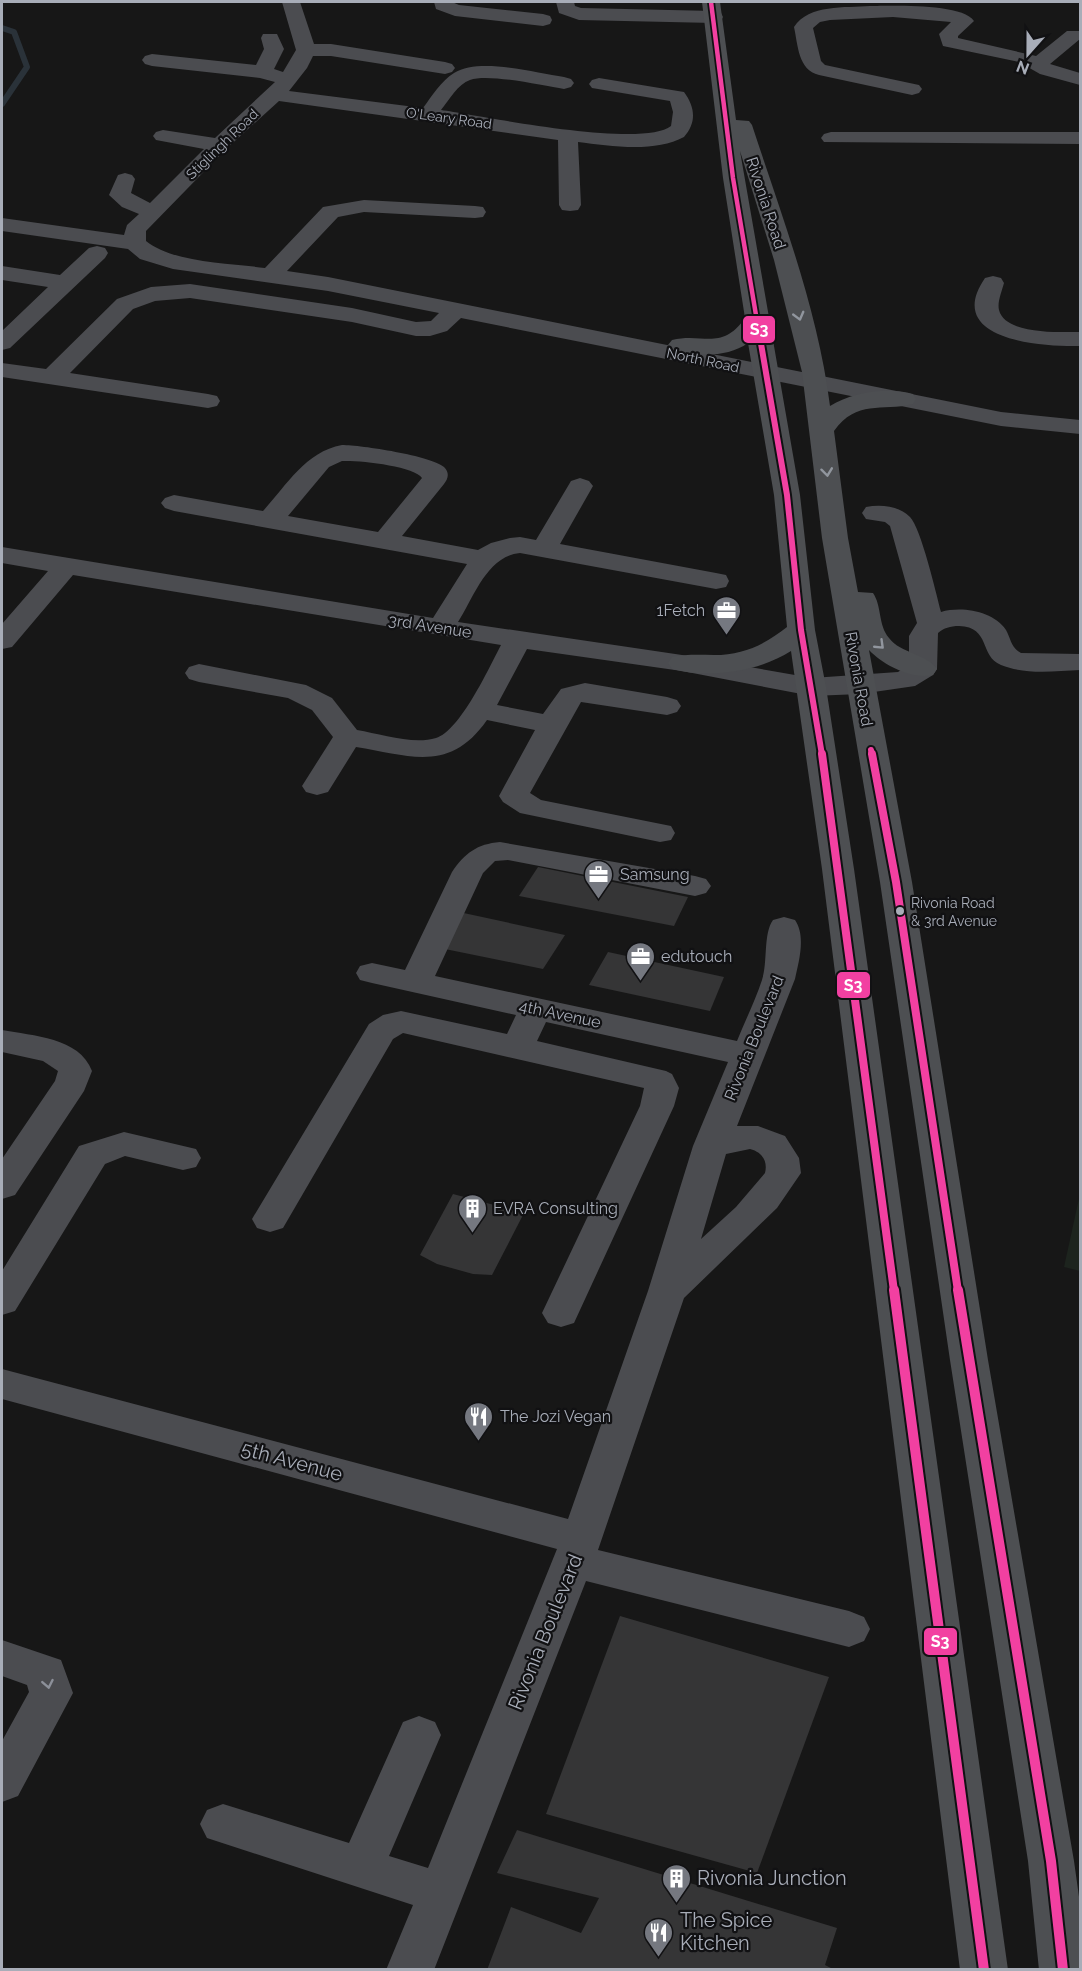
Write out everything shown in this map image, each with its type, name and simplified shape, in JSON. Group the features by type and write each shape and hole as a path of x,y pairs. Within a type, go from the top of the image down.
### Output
{"main road":[{"name":"Rivonia Road","path":"712,9 733,178 758,317 764,368 788,495 801,630 812,687 984,1970"},
{"name":"Rivonia Road","path":"721,74 731,92 781,249 815,378 835,538 896,882 970,1371 1051,1861 1063,1970"},
{"path":"680,345 708,348 731,344 739,340 758,317"},
{"path":"822,430 831,414 856,402 904,399"},
{"path":"835,538 854,558 860,572 867,627 872,637 887,652 923,669"},
{"path":"682,663 722,664 751,661 778,649 801,630"}],"street":[{"path":"291,2 306,50 331,50 445,68"},
{"path":"443,2 443,5 455,10 543,20"},
{"path":"565,2 566,9 579,14 712,9"},
{"path":"912,89 819,69 812,63 803,27 819,16 900,12 938,13 965,21 948,34 950,42 1025,58 1047,70 1080,79"},
{"path":"1038,64 1074,35"},
{"path":"263,72 274,49 270,38"},
{"name":"Stiglingh Road","path":"135,243 135,231 219,145 281,88 300,64 306,50"},
{"name":"O'Leary Road","path":"152,60 263,72 281,88 428,114 568,134 623,139 663,138 678,133 684,122 681,102 672,94 599,84"},
{"path":"428,114 459,78 469,73 483,72 564,83"},
{"path":"568,134 570,205"},
{"path":"164,136 219,145"},
{"path":"831,138 1080,138"},
{"path":"125,179 120,195 153,212"},
{"path":"270,276 331,212 364,206 476,212"},
{"path":"2,225 135,243"},
{"name":"North Road","path":"135,243 148,254 173,262 328,284 368,287 680,345 764,368"},
{"path":"2,344 97,253"},
{"path":"2,273 66,283"},
{"path":"993,283 987,306 988,314 1000,327 1031,337 1080,339"},
{"name":"North Road","path":"328,284 815,378 1007,410 1080,419"},
{"path":"52,377 125,303 151,294 190,291 352,315 416,329 430,329 439,326 456,310"},
{"path":"2,370 208,401"},
{"name":"North Road","path":"815,378 904,399 1001,418 1080,428"},
{"path":"270,520 320,462 328,456 355,453 435,472 435,479 385,541"},
{"path":"543,550 580,486"},
{"path":"174,503 483,559"},
{"path":"875,513 892,515 902,523 931,624"},
{"path":"441,628 483,559 490,552 509,546 520,545 716,581"},
{"name":"3rd Avenue","path":"2,555 441,628 682,663 812,687 905,680 923,669"},
{"path":"2,641 66,566"},
{"path":"923,669 922,638 931,624 953,618 973,619 992,631 1001,652 1010,658 1024,662 1080,662"},
{"path":"199,673 296,691 322,705 348,737 407,746 443,747 463,732 519,640"},
{"path":"660,833 531,807 514,796 551,724 571,695 585,692 667,706"},
{"path":"478,710 551,724"},
{"path":"317,786 348,737"},
{"path":"416,982 468,872 477,858 488,851 508,850 695,886"},
{"name":"Rivonia Boulevard","path":"410,1970 578,1550 667,1291 711,1146 779,979 784,955 783,927"},
{"name":"4th Avenue","path":"372,973 748,1054"},
{"path":"517,1048 536,1008"},
{"path":"270,1219 355,1074 381,1032 390,1025 401,1022 654,1079 660,1083 662,1088 657,1106 561,1313"},
{"path":"2,1041 60,1054 71,1062 75,1069 72,1083 2,1186"},
{"name":"Rivonia Boulevard","path":"667,1291 753,1210 778,1183 784,1171 784,1161 777,1149 768,1141 739,1137 711,1146"},
{"path":"2,1301 92,1155 124,1144 183,1158"},
{"name":"5th Avenue","path":"2,1384 849,1629"},
{"path":"2,1658 46,1672 51,1692 2,1782"},
{"path":"361,1868 419,1735"},
{"path":"223,1824 441,1893"}],"shaded area":[{"path":"1080,1194 1080,1271 1064,1267"}],"building":[{"path":"538,867 688,897 674,926 519,896"},
{"path":"459,912 565,935 543,969 440,948"},
{"path":"608,952 724,977 710,1011 589,985"},
{"name":"EVRA Consulting","path":"453,1194 524,1213 492,1275 473,1274 437,1264 420,1255"},
{"path":"620,1616 829,1677 757,1873 546,1814"},
{"name":"Rivonia Junction","path":"517,1830 837,1928 825,1965 835,1970 487,1970 511,1907 581,1933 599,1898 497,1873"}],"waterway":[{"path":"2,28 14,32 27,67 2,104"}],"transit line":[{"name":"S3","path":"711,2 733,178 787,495 801,630 812,687 838,869 984,1970"},
{"name":"S3","path":"871,750 896,882 969,1360 1051,1861 1063,1970"}],"place":[{"name":"1Fetch","path":"726,636"},
{"name":"Samsung","path":"599,900"},
{"name":"Rivonia Road & 3rd Avenue","path":"900,911"},
{"name":"edutouch","path":"640,982"},
{"name":"EVRA Consulting","path":"472,1234"},
{"name":"The Jozi Vegan","path":"479,1442"},
{"name":"Rivonia Junction","path":"676,1904"},
{"name":"The Spice Kitchen","path":"659,1958"}]}
